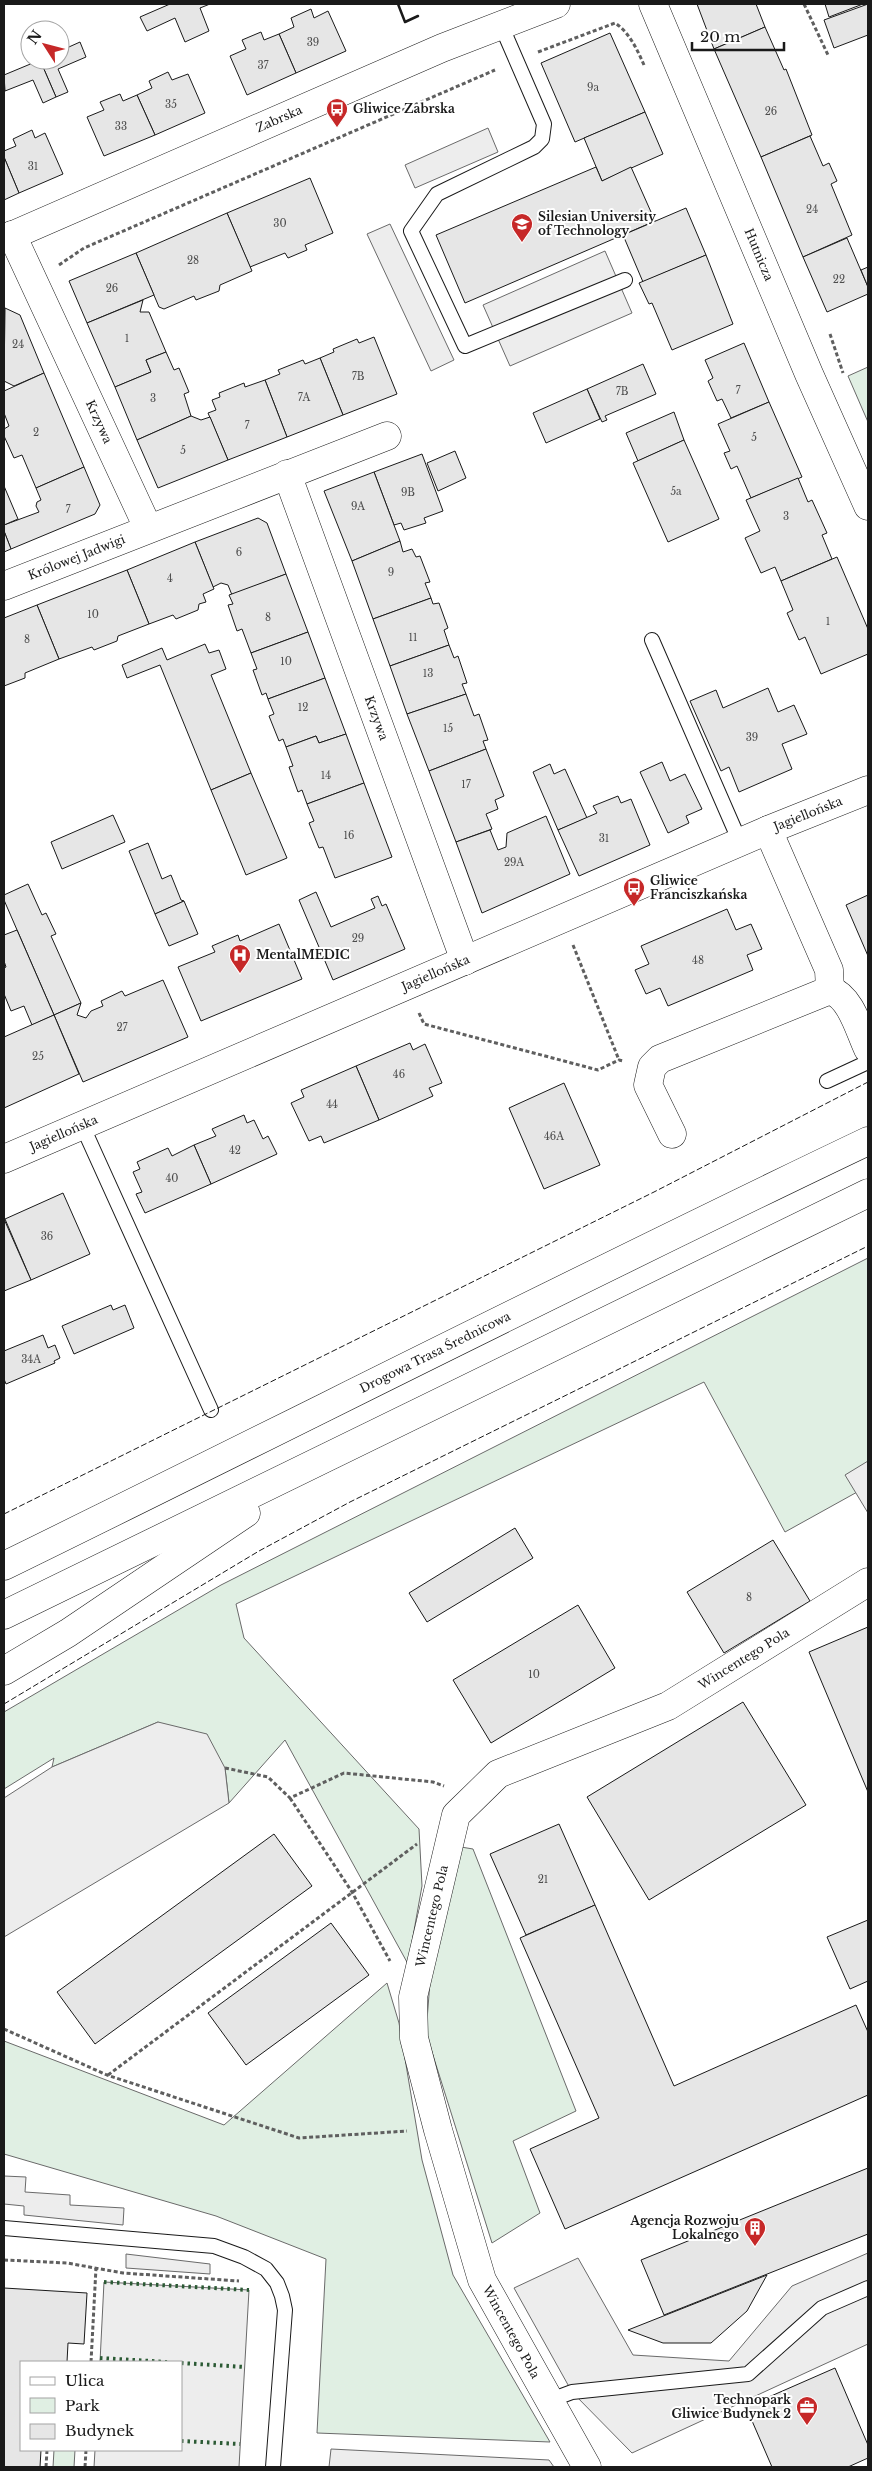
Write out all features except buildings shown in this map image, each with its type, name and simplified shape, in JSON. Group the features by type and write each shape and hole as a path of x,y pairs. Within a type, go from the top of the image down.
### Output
{"street":[{"name":"Zabrska","path":"8,237 442,48 556,4"},
{"name":"Hutnicza","path":"653,4 809,374 868,506"},
{"name":"Krzywa","path":"8,237 148,528"},
{"path":"148,528 387,436"},
{"name":"Krzywa","path":"288,474 466,961"},
{"name":"Królowej Jadwigi","path":"4,586 148,528"},
{"name":"Jagiellońska","path":"4,1159 768,830 868,790"},
{"path":"768,830 829,970 830,990"},
{"path":"672,1134 648,1085 652,1067 660,1059 830,990 839,993 846,1002 868,1049"},
{"name":"Drogowa Trasa Średnicowa","path":"4,1566 703,1220 868,1141"},
{"path":"4,1615 868,1193"},
{"path":"4,1670 68,1633 328,1457"},
{"name":"Wincentego Pola","path":"585,2463 548,2401 482,2280 438,2130 414,2038 413,1997 464,1806 498,1774 668,1706 868,1582"}],"lane":[{"path":"502,25 544,124 542,139 534,147 437,194 411,231 465,346 625,280"},
{"path":"652,640 740,842"},
{"path":"827,1081 868,1062"},
{"path":"82,1125 211,1410"},
{"path":"4,2228 214,2246 244,2257 266,2269 277,2283 285,2310 273,2467"},
{"path":"548,2401 572,2392 748,2374 822,2308 868,2288"}],"path":[{"path":"804,4 828,55"},
{"path":"55,267 84,248 605,25 615,23 626,34"},
{"path":"571,940 619,1060"},
{"path":"417,1008 424,1024 598,1070 619,1060 652,1067"},
{"path":"225,1768 268,1776 290,1798 352,1892 379,1942 413,1997"},
{"path":"108,2075 464,1806 433,1782 344,1773 290,1798"},
{"path":"4,2029 108,2075 300,2138 438,2130"},
{"path":"4,2260 67,2263 123,2273 277,2283"},
{"path":"91,2361 96,2268"},
{"path":"46,2467 47,2451"},
{"path":"85,2467 86,2451"}],"green space":[{"path":"868,367 868,422 848,376"},
{"path":"868,1258 868,1486 785,1532 704,1382 236,1604 244,1638 419,1829 422,1886 408,1964 285,1740 229,1803 225,1768 158,1722 52,1767 54,1758 4,1789 4,1712 221,1585"},
{"path":"461,1847 473,1849 576,2111 513,2141 540,2213 492,2243 426,2033 432,1956"},
{"path":"387,1983 399,2023 422,2160 453,2275 550,2442 317,2433 326,2259 216,2216 4,2154 4,2041 224,2125"},
{"path":"54,2451 75,2451 74,2467 53,2467"}],"shaded area":[{"path":"488,128 498,152 415,188 405,165"},
{"path":"390,224 454,360 431,371 367,234"},
{"path":"605,251 632,313 510,366 483,305"},
{"path":"868,1461 868,1513 845,1475"},
{"path":"158,1722 207,1734 225,1768 229,1803 4,1937 4,1798 52,1767"},
{"path":"4,2176 26,2177 25,2192 70,2195 70,2205 124,2208 123,2225 24,2215 24,2206 4,2204"},
{"path":"868,2253 868,2344 632,2453 572,2392 514,2288 578,2258 633,2355 729,2361 792,2286"},
{"path":"126,2254 210,2264 210,2274 126,2268"},
{"path":"104,2282 249,2290 239,2467 94,2467 95,2451 182,2451 182,2361 100,2361"},
{"path":"331,2449 549,2460 554,2467 329,2467"}],"hedge":[{"path":"104,2282 249,2290"},
{"path":"100,2358 150,2361"},
{"path":"182,2363 245,2367"},
{"path":"182,2441 240,2444"}],"fence":[{"path":"4,1514 654,1192 868,1082"},
{"path":"4,1704 259,1551 350,1502 868,1246"}],"wall":[{"path":"398,4 405,22 418,16"}],"place":[{"name":"Gliwice Zabrska","path":"337,128"},
{"name":"Silesian University of Technology","path":"522,243"},
{"name":"Gliwice Franciszkańska","path":"634,907"},
{"name":"MentalMEDIC","path":"240,974"},
{"name":"Agencja Rozwoju Lokalnego","path":"755,2247"},
{"name":"Technopark Gliwice Budynek 2","path":"807,2426"}]}
